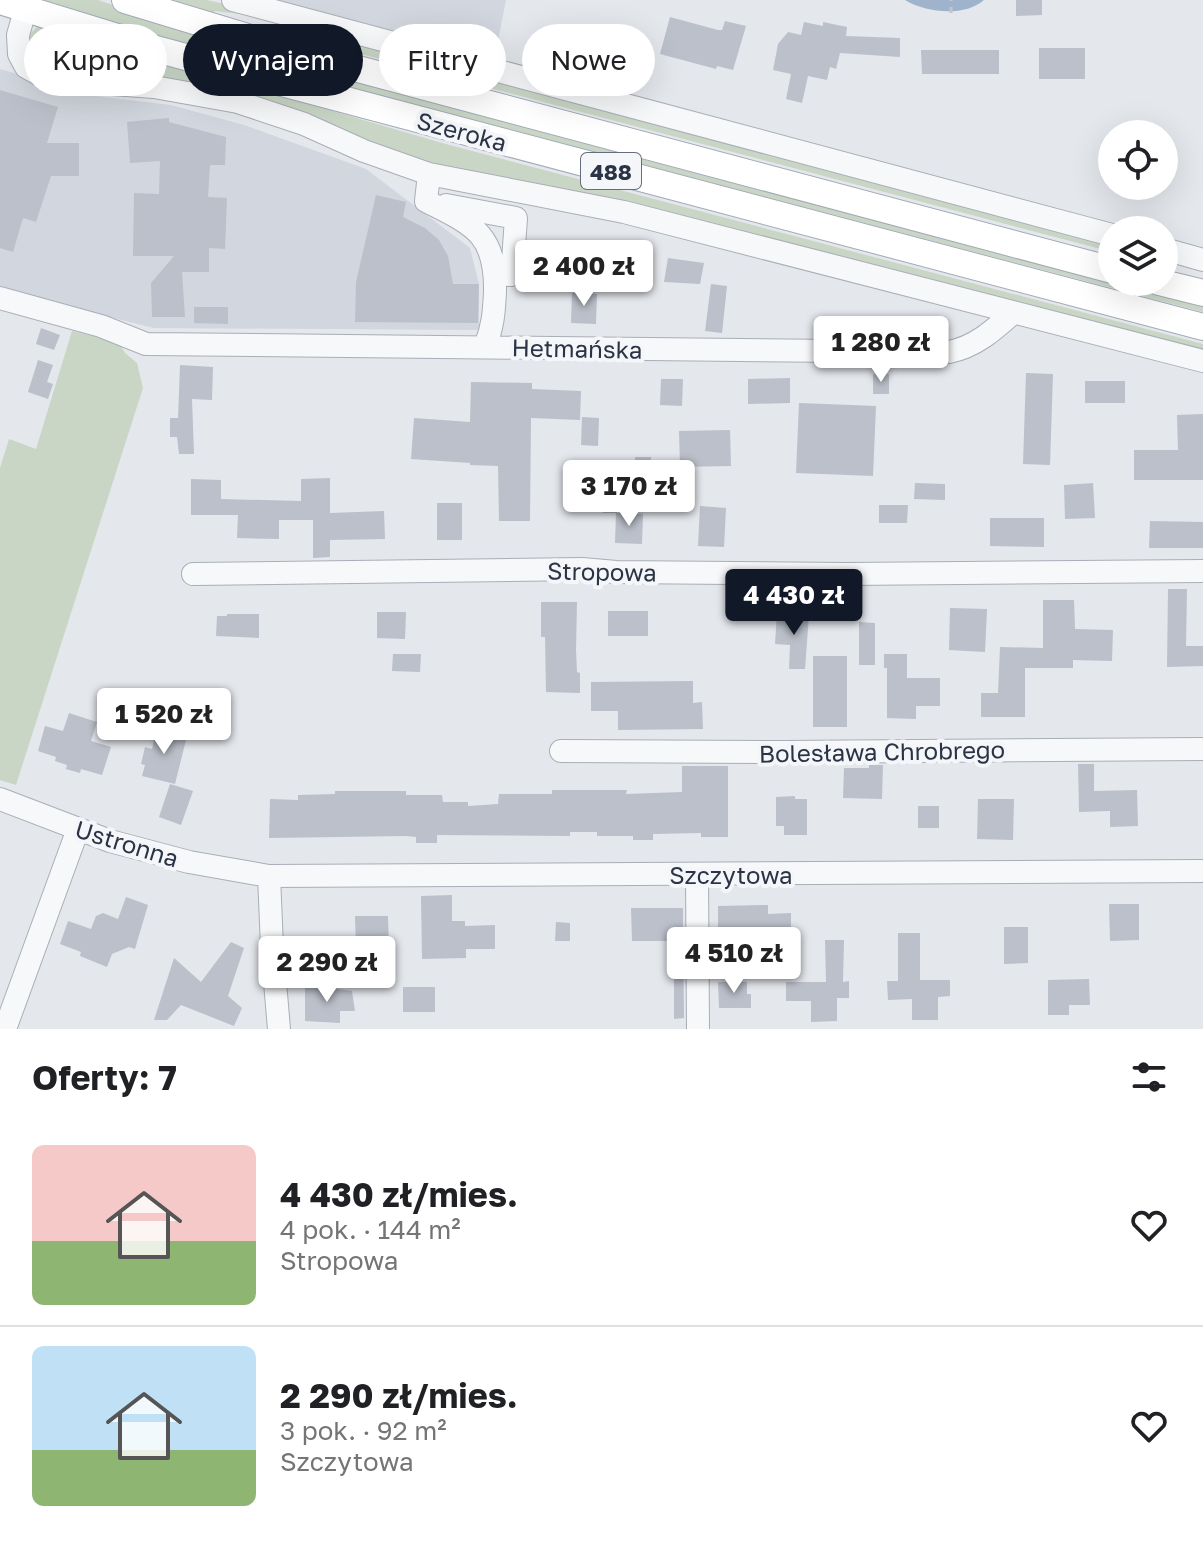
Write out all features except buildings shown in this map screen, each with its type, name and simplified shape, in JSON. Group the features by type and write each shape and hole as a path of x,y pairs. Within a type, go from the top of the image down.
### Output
{"main road":[{"name":"Szeroka","path":"125,0 424,88 1098,266"},
{"name":"488","path":"0,1 27,5"},
{"name":"Szeroka","path":"27,5 278,82 1203,327"},
{"path":"1178,287 1203,293"}],"street":[{"path":"233,0 1098,231"},
{"name":"Szeroka","path":"27,5 18,35 19,54 26,67 42,76 154,87 238,102 290,119 364,151 429,174 624,212 1203,361"},
{"path":"426,201 429,174"},
{"path":"426,201 464,221 483,237 494,259 494,326 485,346"},
{"path":"426,201 516,218 512,275 495,274"},
{"path":"1178,253 1203,260"},
{"name":"Hetmańska","path":"0,298 101,326 146,344 949,352 969,347 1013,313"},
{"name":"Stropowa","path":"193,574 582,569 847,574 1203,571"},
{"name":"Bolesława Chrobrego","path":"561,751 1203,749"},
{"name":"Ustronna","path":"0,799 110,841 189,862 264,875"},
{"path":"5,1029 78,829"},
{"name":"Szczytowa","path":"264,875 1203,871"},
{"path":"697,874 698,1029"},
{"path":"264,875 279,1029"}],"path":[{"path":"951,0 951,13"}],"shaded area":[{"path":"270,0 506,0 501,24 379,24 379,27"},
{"path":"0,69 24,76 24,96 95,96 171,105 244,125 366,169 470,248 479,284 479,330 153,328 0,289"}],"green space":[{"path":"44,0 98,0 183,28 183,43 167,38 167,24 117,24"},
{"path":"174,0 207,0 250,10 249,15 215,11 213,14"},
{"path":"363,41 379,45 379,59 363,55"},
{"path":"167,62 183,67 183,92 167,89"},
{"path":"506,79 522,83 522,96 569,96 1098,236 1098,248 506,92"},
{"path":"363,83 379,88 379,95 363,91"},
{"path":"207,96 281,96 442,143 1203,344 1203,356 428,169 274,107"},
{"path":"383,96 409,96 1098,277 1098,284"},
{"path":"1142,296 1172,296 1203,304 1203,312"},
{"path":"72,331 119,342 125,353 137,363 143,388 16,785 0,780 0,468 9,439 36,449"}],"water":[{"path":"905,0 984,0 967,9 945,11 924,8"}]}
